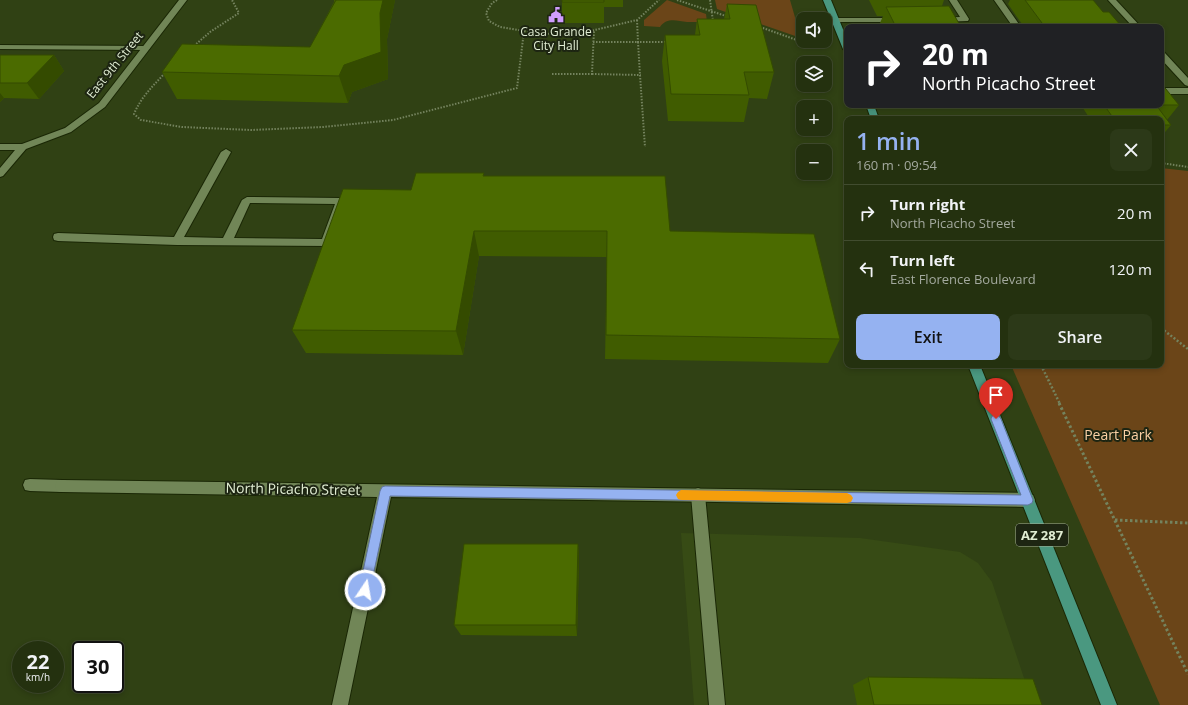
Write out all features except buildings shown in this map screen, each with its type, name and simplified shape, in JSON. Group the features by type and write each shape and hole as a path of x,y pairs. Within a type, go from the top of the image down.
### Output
{"main road":[{"path":"827,0 844,42"},
{"name":"AZ 287","path":"975,368 1109,705"}],"street":[{"name":"East 9th Street","path":"0,174 23,147 68,130 102,105 183,0"},
{"path":"934,20 965,19 953,0"},
{"path":"998,0 1015,24"},
{"path":"1112,0 1134,24"},
{"path":"835,20 904,20"},
{"path":"0,47 146,48"},
{"path":"1164,57 1188,83"},
{"path":"1164,90 1188,91"},
{"path":"0,146 23,147"},
{"path":"177,241 226,152"},
{"path":"58,237 177,241 326,242 341,201 247,200 227,241"},
{"name":"North Picacho Street","path":"30,485 1028,500"},
{"path":"340,705 385,491"},
{"path":"698,495 717,705"}],"path":[{"path":"192,48 210,32 239,13 232,0"},
{"path":"497,0 492,3 486,13 489,21 500,27 542,34 582,33 637,20 659,0"},
{"path":"677,0 727,16"},
{"path":"710,0 714,25"},
{"path":"637,20 645,147"},
{"path":"756,26 796,40"},
{"path":"592,74 594,30"},
{"path":"169,68 146,93 136,107 134,114 141,120 182,127 236,129 323,127 393,120 517,88 524,31"},
{"path":"593,42 670,42"},
{"path":"552,74 640,75"},
{"path":"1164,163 1188,167"},
{"path":"1164,330 1188,349"},
{"path":"1042,368 1188,674"},
{"path":"1115,520 1188,523"}],"shaded area":[{"path":"681,533 860,538 960,552 978,563 992,582 1033,705 694,705"}],"green space":[{"path":"667,0 706,14 707,22 672,20 666,22 660,27 644,26 644,20"},
{"path":"715,0 790,0 796,21 796,36 717,9"},
{"name":"Peart Park","path":"1164,168 1188,171 1188,705 1160,705 1012,368 1164,368"}],"slow traffic":[{"path":"681,495 847,498"}],"place":[{"name":"Casa Grande City Hall","path":"556,15"}],"route":[{"path":"365,590 385,491 1028,500 996,419"}]}
